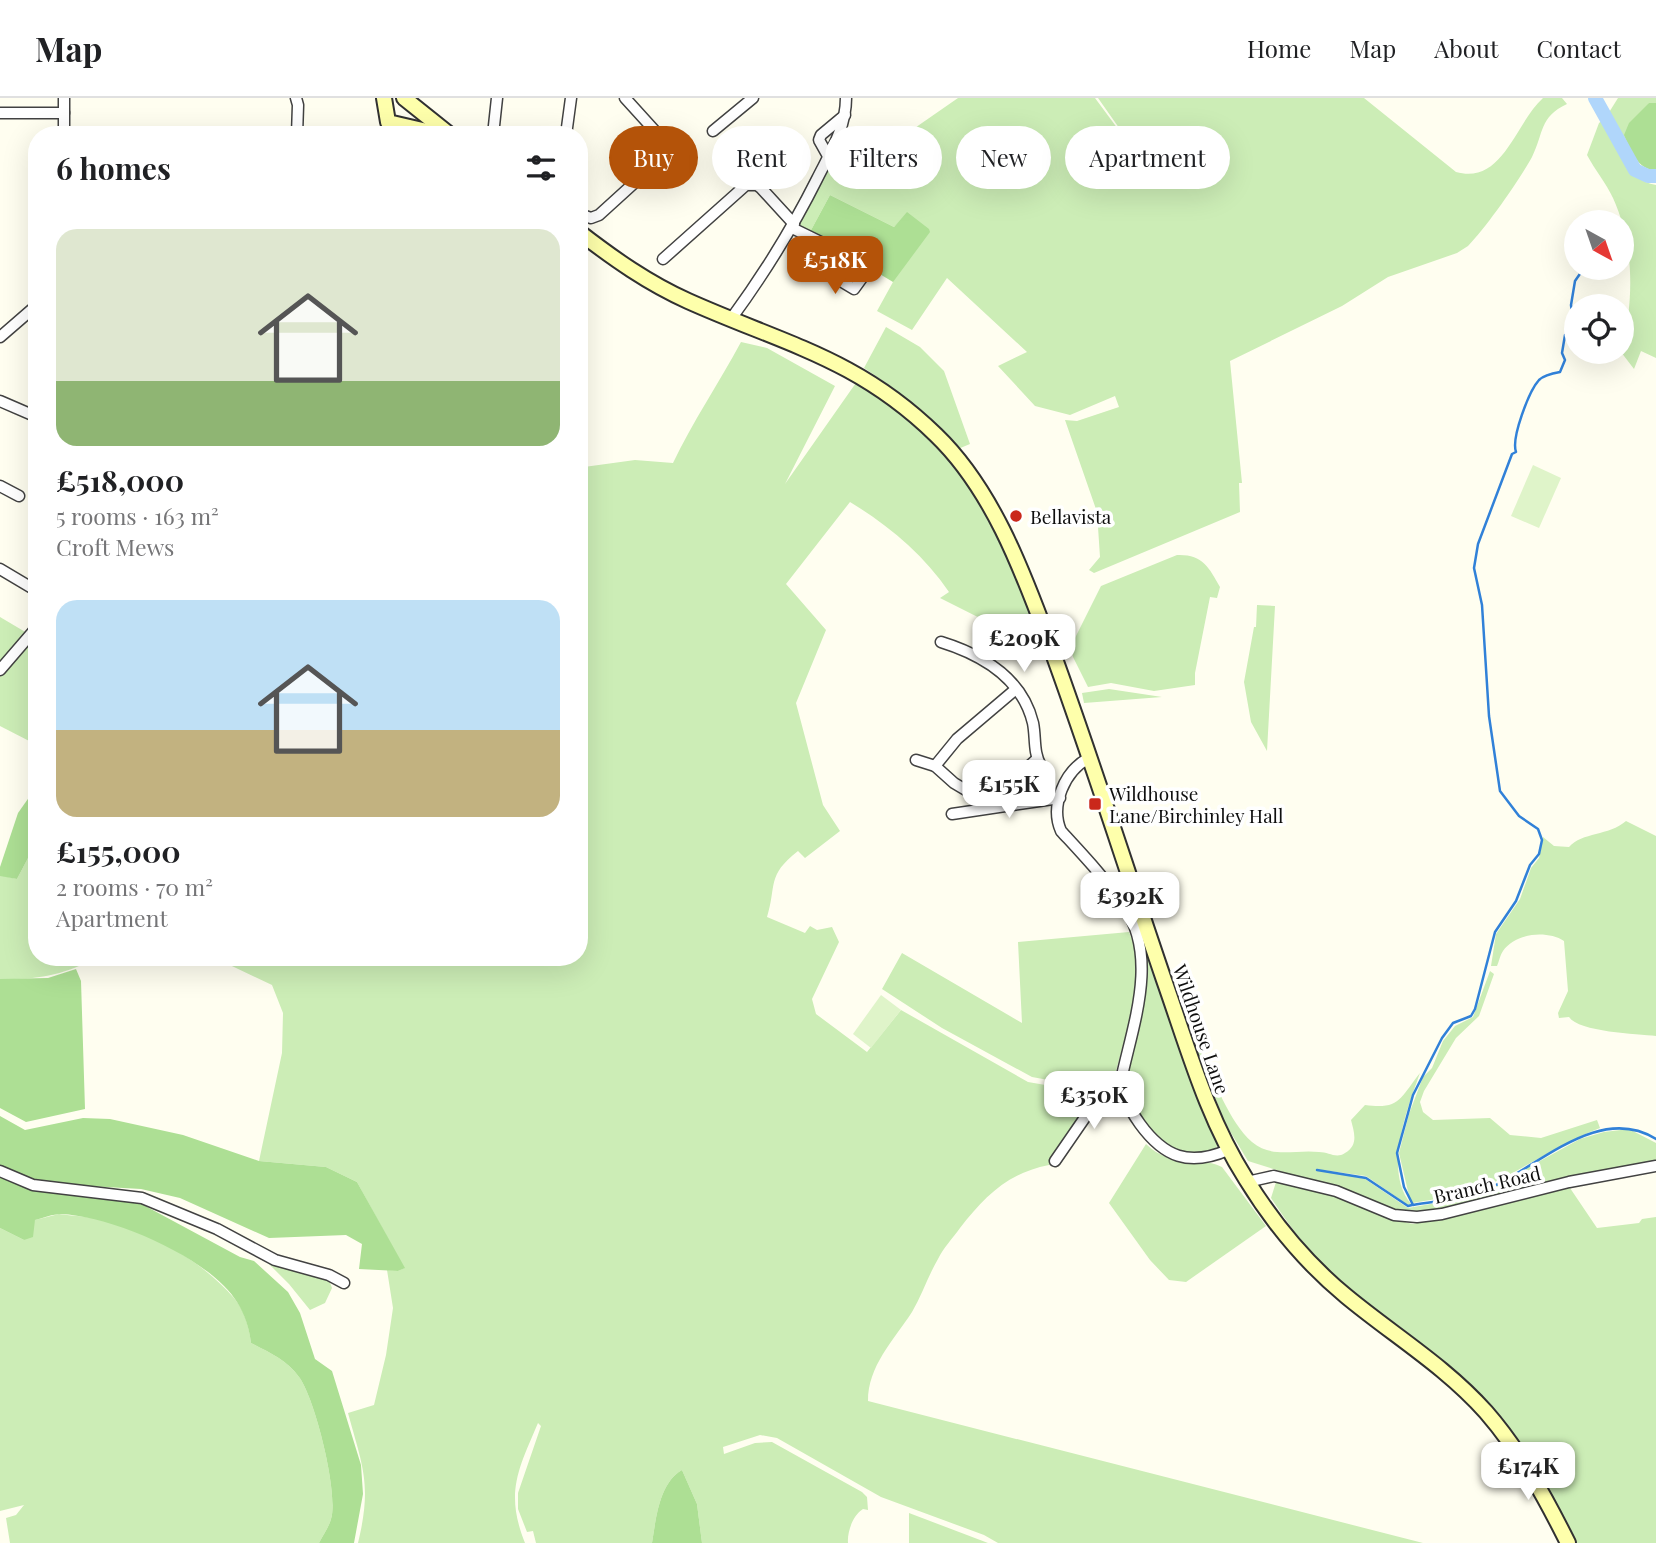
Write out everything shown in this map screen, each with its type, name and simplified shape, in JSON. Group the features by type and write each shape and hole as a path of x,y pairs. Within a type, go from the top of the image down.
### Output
{"main road":[{"path":"384,98 388,126"},
{"path":"404,98 439,126"},
{"name":"Wildhouse Lane","path":"588,238 643,278 732,319 789,340 862,375 904,405 940,438 963,465 1026,579 1185,1041 1228,1150 1279,1227 1318,1272 1436,1365 1486,1412 1545,1496 1568,1543"}],"street":[{"path":"64,98 65,126"},
{"path":"296,98 297,126"},
{"path":"494,126 497,98"},
{"path":"567,126 571,98"},
{"path":"588,217 599,215 665,155 665,142 625,98"},
{"path":"719,126 753,98"},
{"path":"841,126 846,114 846,98"},
{"path":"0,113 64,113"},
{"path":"832,126 846,114"},
{"path":"825,132 819,140 825,151"},
{"path":"732,319 793,226 825,162"},
{"path":"663,259 746,186 757,185 793,226 847,259"},
{"path":"0,337 28,313"},
{"path":"0,401 28,413"},
{"path":"0,486 19,496"},
{"path":"0,569 28,586"},
{"path":"0,670 28,637"},
{"path":"941,642 980,657 1003,674 1029,709 1039,762 1018,775 1010,804"},
{"path":"935,766 957,738 1016,688"},
{"path":"1089,758 1078,764 1060,798 1056,820 1061,831 1126,908 1141,950 1140,990 1121,1080 1122,1094 1137,1119 1162,1150 1171,1155 1201,1158 1228,1150"},
{"path":"916,760 935,766 954,783 986,802 989,807"},
{"path":"952,814 1060,798"},
{"path":"1055,1161 1086,1116 1105,1107 1122,1094"},
{"name":"Branch Road","path":"1247,1182 1274,1176 1336,1191 1394,1214 1416,1217 1441,1214 1569,1182 1656,1166"},
{"path":"0,1171 33,1185 142,1198 217,1229 275,1260 329,1275 344,1283"}],"green space":[{"path":"958,98 1095,98 1116,126 1065,126 1065,189 1230,189 1230,126 1118,126 1098,98 1364,98 1456,172 1472,174 1497,161 1543,98 1562,98 1567,104 1551,114 1527,166 1493,216 1468,246 1457,253 1388,277 1342,306 1230,361 1242,483 1239,483 1240,512 1094,573 1089,570 1100,557 1097,512 1065,420 1077,421 1119,407 1115,396 1070,415 1035,406 998,366 1027,352 947,278 912,330 877,311 893,282 907,213 894,227 830,195 810,232 799,225 825,175 825,189 942,189 942,126 918,126"},
{"path":"1618,98 1656,98 1656,103 1649,103 1636,161 1645,169 1639,168 1608,114"},
{"path":"1649,103 1656,103 1656,171 1639,163 1624,135 1629,123"},
{"path":"1603,120 1629,169 1637,177 1656,185 1656,358 1641,351 1634,369 1630,364 1634,364 1634,294 1630,294 1630,280 1634,280 1634,210 1618,210 1587,155 1599,123"},
{"path":"830,195 894,227 907,212 929,229 930,232 893,282 810,232"},
{"path":"886,327 920,347 944,371 970,444 958,449 914,405 864,368"},
{"path":"741,342 767,348 835,386 785,484 858,380 919,427 941,448 967,481 995,527 1047,652 940,598 949,592 917,553 850,502 786,584 826,630 796,703 823,805 840,831 805,858 798,851 781,867 774,881 767,917 805,933 810,926 817,930 832,927 839,942 812,999 816,1014 867,1052 901,1010 1028,1082 1057,1087 1110,1084 1114,1087 1107,1102 1055,1155 1049,1165 1009,1180 988,1196 960,1228 940,1255 912,1312 877,1365 869,1388 868,1401 1423,1543 998,1543 984,1535 881,1497 777,1438 760,1435 723,1447 724,1454 755,1443 772,1442 867,1497 868,1510 863,1509 854,1519 848,1543 702,1543 697,1504 682,1470 674,1476 663,1492 652,1543 536,1543 533,1531 527,1532 518,1509 518,1493 541,1426 538,1423 516,1482 516,1510 525,1543 358,1543 364,1506 364,1477 348,1413 374,1405 386,1355 393,1308 387,1270 398,1271 404,1268 357,1182 326,1167 259,1161 282,1053 283,1013 272,985 232,966 588,966 588,466 635,460 673,463"},
{"path":"1533,465 1561,478 1539,528 1511,516"},
{"path":"1177,555 1199,559 1220,587 1217,598 1210,597 1195,685 1154,691 1111,683 1088,687 1073,657 1071,646 1101,586"},
{"path":"1257,605 1275,606 1267,751 1251,722 1244,682 1256,627"},
{"path":"0,617 27,633 0,664"},
{"path":"28,644 28,740 0,726 0,677"},
{"path":"1109,689 1162,697 1084,703 1082,693"},
{"path":"28,799 28,858 17,879 0,876 0,867 18,813"},
{"path":"1626,821 1656,836 1656,1036 1596,1029 1575,1022 1569,1017 1559,1018 1558,1013 1568,991 1564,941 1557,938 1532,935 1515,940 1503,951 1497,966 1491,966 1496,934 1520,899 1531,868 1539,858 1543,837 1554,846 1569,847 1574,842 1612,829"},
{"path":"28,858 28,966 78,966 26,979 0,979 0,875 17,879"},
{"path":"1129,932 1137,953 1137,995 1114,1078 1059,1082 1032,1077 942,1028 882,989 902,953 1022,1023 1018,942"},
{"path":"1150,954 1218,1145 1212,1152 1193,1154 1166,1148 1135,1112 1125,1085 1144,956"},
{"path":"76,969 81,981 85,1109 26,1122 0,1108 0,979 48,978"},
{"path":"1490,971 1494,974 1479,1016 1456,1038 1424,1091 1420,1102 1423,1112 1433,1120 1490,1118 1510,1135 1541,1138 1597,1120 1600,1128 1479,1189 1413,1203 1399,1153 1409,1114 1423,1077 1432,1068 1443,1041 1455,1026 1473,1017"},
{"path":"881,995 901,1010 871,1048 853,1034"},
{"path":"1197,1052 1201,1052 1236,1123 1252,1142 1276,1152 1310,1151 1332,1155 1345,1153 1354,1142 1351,1120 1365,1105 1393,1104 1420,1073 1404,1122 1398,1158 1403,1190 1411,1204 1408,1205 1366,1176 1315,1169 1365,1179 1408,1208 1476,1196 1580,1139 1604,1132 1629,1129 1656,1143 1656,1163 1441,1212 1405,1215 1284,1176 1283,1172 1248,1161 1225,1123"},
{"path":"0,1116 25,1130 83,1118 110,1119 183,1135 259,1161 326,1167 357,1182 405,1268 398,1271 359,1269 362,1244 346,1235 269,1238 180,1198 141,1189 36,1183 0,1169"},
{"path":"1146,1144 1156,1152 1174,1159 1202,1161 1222,1167 1266,1226 1186,1282 1169,1280 1150,1260 1109,1203"},
{"path":"0,1177 44,1191 136,1201 240,1257 254,1261 288,1292 300,1313 315,1359 332,1371 361,1465 363,1494 354,1543 319,1543 330,1522 333,1507 329,1469 312,1405 294,1371 277,1357 251,1343 242,1312 224,1286 183,1255 158,1242 106,1222 58,1214 35,1220 33,1237 24,1240 0,1228"},
{"path":"1276,1182 1331,1195 1387,1218 1413,1224 1570,1188 1597,1228 1639,1223 1642,1219 1656,1217 1656,1543 1577,1543 1535,1468 1498,1415 1450,1366 1357,1295 1319,1261 1271,1198"},
{"path":"59,1214 95,1218 124,1226 176,1250 208,1273 238,1303 246,1319 251,1343 283,1361 299,1377 318,1425 332,1489 331,1519 319,1543 10,1543 6,1518 16,1515 24,1505 0,1511 0,1228 24,1240 35,1220"},
{"path":"268,1263 329,1280 332,1288 325,1303 310,1310"},
{"path":"682,1470 697,1504 702,1543 652,1543 663,1492 674,1476"},
{"path":"909,1513 988,1543 909,1543"}],"waterway":[{"path":"1595,98 1635,170 1648,176 1656,176"},
{"path":"1576,280 1571,305 1573,321 1565,335 1562,353 1565,360 1560,372 1539,380 1526,404 1518,426 1516,452 1512,454 1478,544 1474,568 1482,605 1489,716 1500,791 1519,816 1538,829 1542,840 1539,854 1530,865 1516,901 1495,932 1475,1009 1471,1016 1453,1023 1442,1038 1413,1095 1397,1153 1404,1187 1413,1205 1456,1199 1481,1192 1589,1134 1611,1129 1634,1130 1656,1139"},
{"path":"1317,1170 1366,1178 1408,1206 1412,1205"}],"place":[{"name":"Bellavista","path":"1016,516"},
{"name":"Wildhouse Lane/Birchinley Hall","path":"1095,804"}]}
